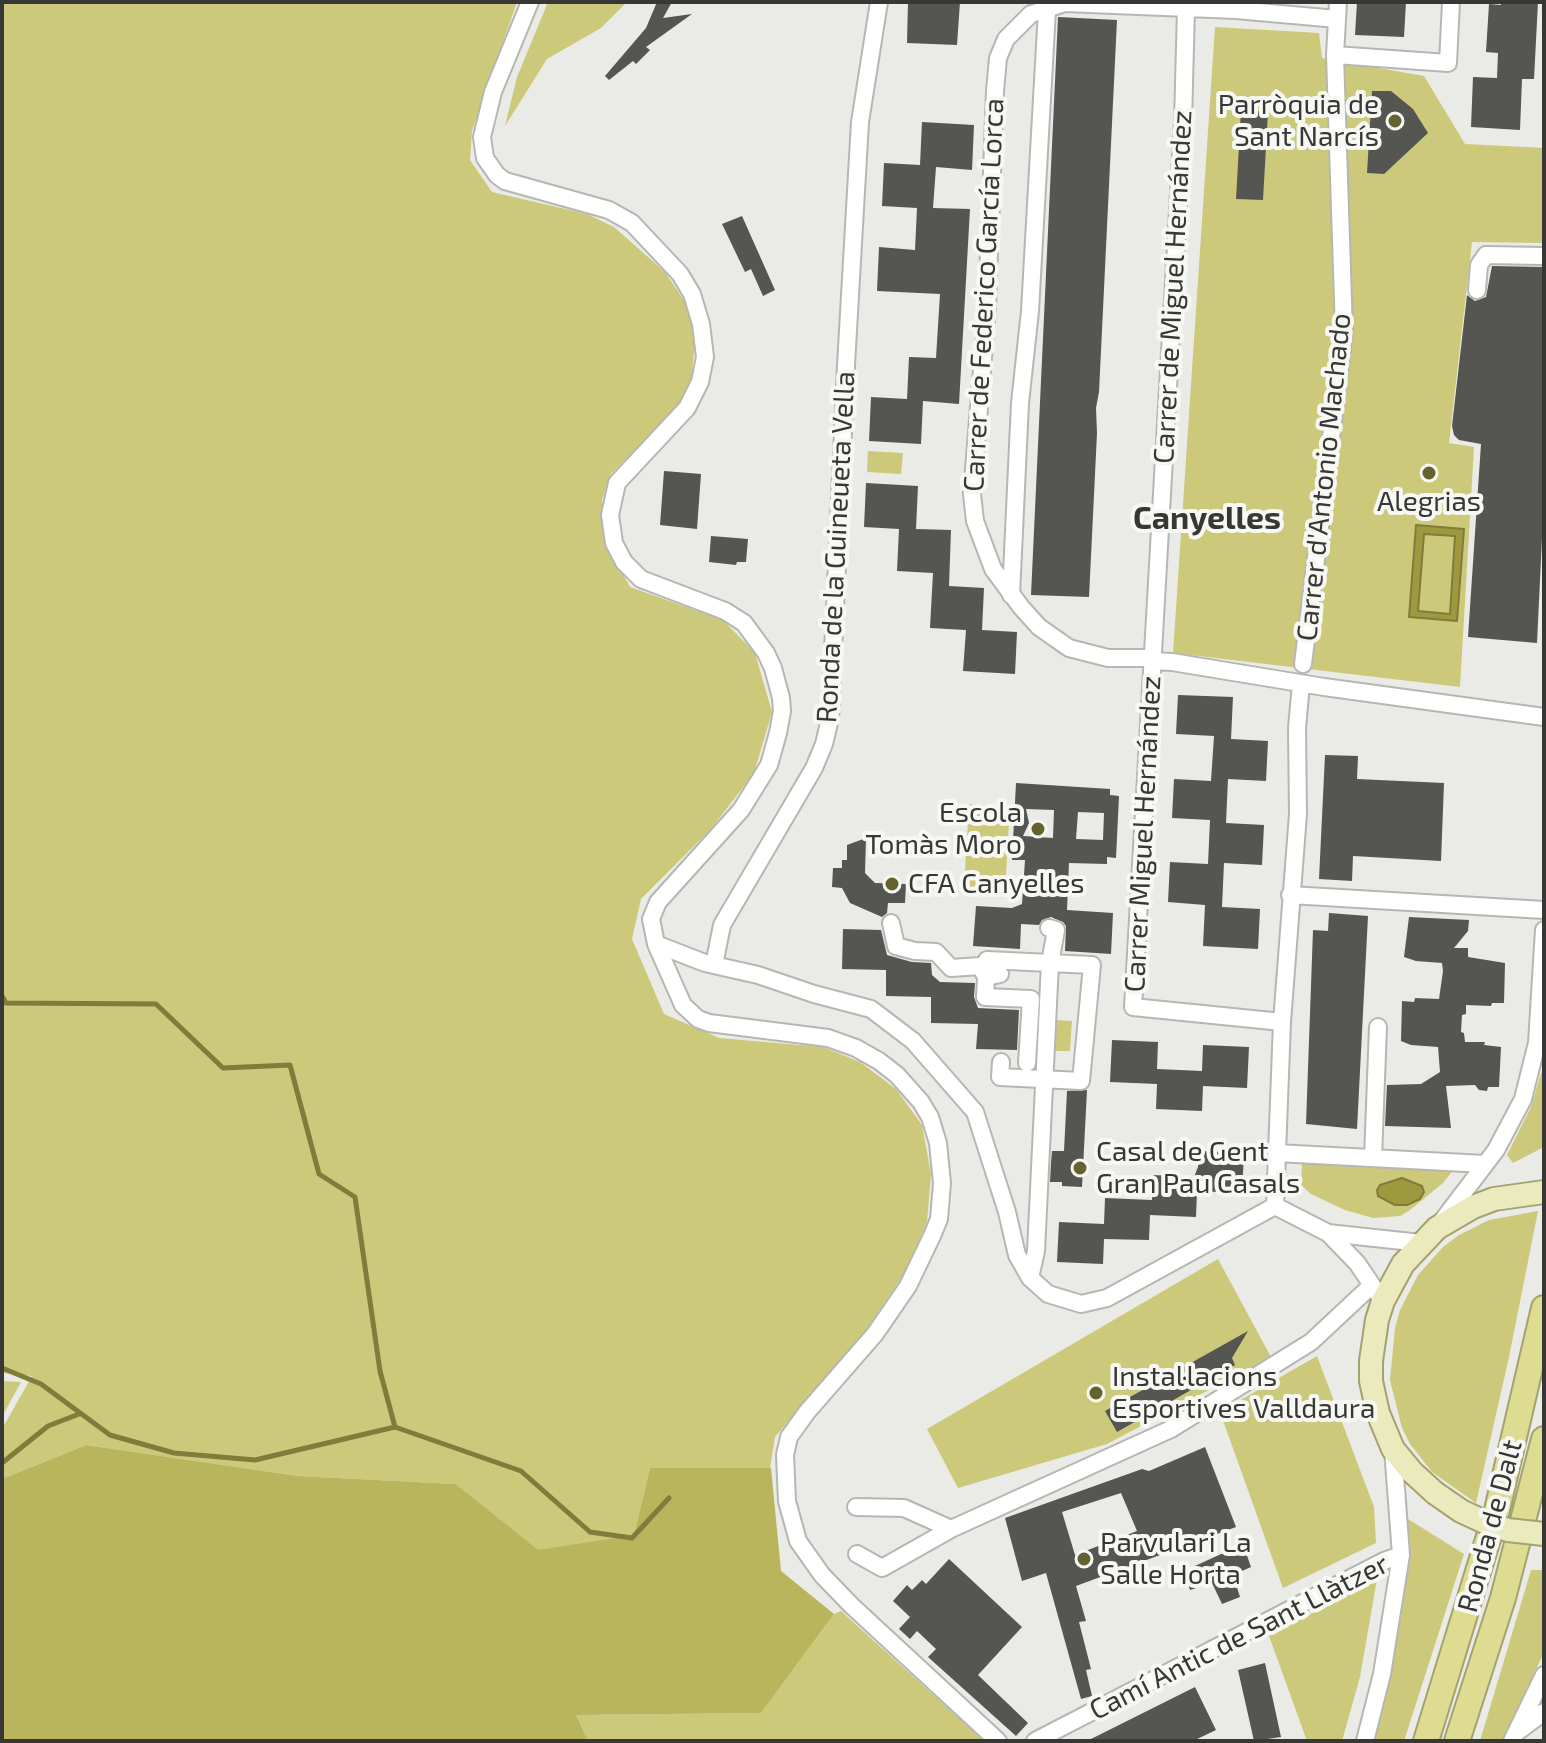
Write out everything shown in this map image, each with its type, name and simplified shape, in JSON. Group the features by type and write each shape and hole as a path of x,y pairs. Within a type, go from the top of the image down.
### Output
{"highway":[{"name":"Ronda de Dalt","path":"1426,1741 1497,1510 1544,1308"},
{"name":"Ronda de Dalt","path":"1457,1741 1503,1598 1544,1439"}],"main road":[{"path":"1544,1192 1494,1199 1473,1207 1429,1236 1378,1293 1371,1381 1378,1413 1393,1449 1435,1493 1461,1511 1489,1524 1508,1530 1544,1534"}],"street":[{"path":"530,2 493,92 482,137 485,158 505,181 609,210 632,223 680,274 692,294 703,333 703,372 687,408 617,483 610,515 614,543 624,562 641,579 725,611 744,623 760,642 773,668 781,698 778,733 761,780 734,819 658,902 651,919 656,944 683,1005 698,1019 828,1038 856,1048 897,1075 921,1102 930,1117 938,1143 942,1203 936,1228 908,1286 875,1334 789,1437 785,1455 787,1501 798,1541 822,1575 998,1741"},
{"name":"Ronda de la Guineueta Vella","path":"714,965 722,925 814,768 830,719 860,122 879,2"},
{"path":"1335,55 1448,63 1451,2"},
{"name":"Carrer de Federico García Lorca","path":"1337,11 1065,3 1031,14 1006,39 998,58 995,91 987,308 972,494 975,521 993,569 1011,595 1039,627 1069,648 1108,658 1150,658 1152,661 1301,684 1544,717"},
{"name":"Carrer de Miguel Hernández","path":"1152,661 1183,122 1186,8"},
{"name":"Carrer de Federico García Lorca","path":"1011,595 1020,403 1030,311 1047,10"},
{"name":"Carrer d'Antonio Machado","path":"1303,664 1344,332 1335,55 1337,11"},
{"path":"1477,290 1479,265 1486,255 1544,256"},
{"name":"Carrer Miguel Hernández","path":"1152,661 1133,1007 1282,1022"},
{"path":"1275,1206 1282,1022 1298,814 1297,728 1301,684"},
{"path":"1290,895 1544,910"},
{"path":"891,923 896,946 936,952 951,968 980,966 996,970 1050,963 1092,965 1081,1081 1045,1082 1000,1077 1001,1062"},
{"path":"1030,1278 1036,1251 1050,963 1056,930 1049,928"},
{"path":"1328,1233 1429,1236 1485,1164 1511,1125 1531,1072 1537,1043 1544,930"},
{"path":"656,944 714,965 871,1009 913,1041 975,1112 1007,1212 1017,1255 1030,1278 1048,1294 1081,1304 1107,1298 1275,1206"},
{"path":"1024,950 1001,955 985,997 1031,999 1027,1063"},
{"path":"1373,1158 1378,1027"},
{"path":"1276,1153 1485,1164"},
{"path":"857,1554 882,1568 951,1529 1171,1429 1311,1342 1378,1293 1357,1263 1328,1233 1275,1206"},
{"path":"1365,1741 1382,1674 1401,1555 1393,1449"},
{"path":"856,1507 904,1508 951,1529"},
{"name":"Camí Antic de Sant Llàtzer","path":"1035,1741 1401,1555"},
{"path":"1514,1737 1544,1675"},
{"path":"1514,1737 1544,1712"}],"shaded area":[{"path":"2,2 517,2 472,131 470,160 492,192 587,214 614,227 665,272 689,308 695,342 691,382 675,410 611,474 602,500 605,541 630,587 723,620 755,653 772,712 754,773 711,829 641,899 632,939 664,1014 719,1038 823,1047 860,1062 896,1089 922,1125 931,1174 927,1222 907,1269 860,1339 775,1437 770,1468 650,1468 634,1535 538,1551 456,1484 298,1476 86,1445 2,1479 2,1429 32,1376 2,1373"},
{"path":"548,2 627,2 601,28 547,59 505,126 517,77"},
{"path":"1215,27 1319,33 1322,58 1424,76 1465,144 1544,148 1544,243 1472,242 1449,443 1474,447 1460,687 1173,653"},
{"path":"868,451 903,453 901,474 867,472"},
{"path":"1416,525 1464,529 1457,621 1409,617","holes":["1424,534 1455,536 1450,614 1418,611"]},
{"path":"969,804 1010,806 1005,889 964,887"},
{"path":"1056,1020 1072,1021 1070,1051 1055,1051"},
{"path":"1541,1073 1544,1074 1544,1147 1513,1163 1507,1155 1531,1107"},
{"path":"1302,1162 1454,1169 1443,1183 1410,1210 1400,1216 1373,1218 1345,1210 1311,1194 1301,1185"},
{"path":"1402,1178 1422,1186 1424,1192 1420,1199 1407,1205 1395,1205 1378,1196 1380,1185"},
{"path":"1538,1211 1476,1503 1432,1472 1410,1444 1402,1428 1390,1380 1395,1328 1400,1310 1418,1275 1443,1247 1489,1220"},
{"name":"Instal·lacions Esportives Valldaura","path":"1218,1259 1271,1357 1107,1444 958,1488 927,1429"},
{"path":"1317,1356 1374,1507 1376,1543 1283,1588 1220,1412"},
{"path":"2,1381 21,1382 2,1417"},
{"path":"86,1445 298,1476 456,1484 538,1550 634,1535 650,1468 771,1468 781,1571 834,1614 761,1713 576,1715 588,1741 2,1741 2,1479"},
{"path":"1408,1519 1464,1554 1404,1741 1373,1741 1404,1590"},
{"path":"1531,1570 1544,1570 1544,1652 1503,1741 1480,1741"},
{"path":"1377,1579 1360,1677 1342,1741 1307,1741 1269,1636"},
{"path":"841,1611 984,1741 588,1741 576,1715 761,1713 834,1614"}],"building":[{"path":"657,2 672,2 663,18 692,14 646,47 650,50 636,64 633,61 609,80 605,76 646,28"},
{"path":"908,2 960,2 957,45 907,43"},
{"path":"1357,2 1406,2 1404,37 1355,35"},
{"path":"1501,2 1538,2 1534,79 1522,79 1520,130 1471,127 1473,77 1497,78 1498,53 1486,52 1489,4 1501,5"},
{"path":"1058,17 1117,20 1089,597 1031,595"},
{"name":"Parròquia de Sant Narcís","path":"1372,91 1391,91 1413,109 1428,133 1384,174 1367,173"},
{"path":"1241,110 1268,112 1263,200 1236,199"},
{"path":"922,122 974,125 972,170 936,167 933,208 970,209 959,404 923,401 921,444 869,441 871,397 907,399 909,357 936,358 940,294 877,291 879,247 915,250 917,208 882,206 884,163 920,165"},
{"path":"742,216 775,290 763,296 751,269 745,272 722,224"},
{"path":"1492,266 1544,267 1544,496 1537,643 1468,637 1481,444 1459,440 1452,426 1467,295 1475,301 1486,297"},
{"path":"664,471 701,474 697,529 660,525"},
{"path":"866,483 918,486 916,529 951,530 949,586 984,588 982,630 1017,632 1015,674 963,671 966,630 930,628 933,573 897,571 899,529 864,527"},
{"path":"711,536 748,539 746,562 737,562 736,565 709,562"},
{"path":"1178,695 1233,697 1231,739 1268,741 1266,781 1228,779 1226,823 1264,825 1262,865 1224,863 1222,907 1260,909 1258,949 1203,946 1205,905 1168,902 1170,862 1208,864 1210,820 1172,818 1174,779 1211,781 1214,736 1176,734"},
{"path":"1325,755 1358,756 1357,779 1444,783 1441,861 1353,856 1352,881 1319,879"},
{"path":"1016,783 1110,789 1110,795 1119,796 1116,858 1107,857 1107,864 1069,863 1067,910 1113,913 1111,954 1065,951 1066,926 1051,917 1042,920 1039,925 1021,924 1020,949 973,946 976,906 1012,908 1022,904 1025,860 1012,860","holes":["1026,809 1054,810 1053,838 1023,836 1029,823","1078,812 1104,813 1103,840 1076,839"]},
{"path":"866,838 865,873 875,883 906,884 905,903 888,903 887,913 882,917 850,903 842,888 832,887 833,868 842,868 842,860 847,860 847,845"},
{"path":"1329,913 1368,916 1357,1129 1306,1124 1313,930 1328,931"},
{"path":"1409,917 1469,920 1468,931 1454,948 1468,948 1468,957 1505,963 1504,1003 1466,1005 1461,1032 1464,1033 1465,1042 1485,1042 1484,1045 1501,1047 1499,1087 1488,1087 1487,1091 1479,1090 1475,1085 1446,1086 1451,1128 1385,1126 1387,1085 1421,1084 1440,1072 1438,1047 1401,1041 1402,1001 1439,999 1443,971 1442,963 1404,957"},
{"path":"843,929 881,930 887,955 912,962 931,963 932,975 940,982 975,983 974,997 978,1008 1019,1010 1017,1050 976,1049 978,1024 931,1023 931,997 886,996 886,970 842,969"},
{"path":"1112,1040 1158,1042 1157,1069 1202,1071 1203,1045 1249,1047 1247,1088 1203,1086 1202,1111 1156,1109 1157,1084 1110,1082"},
{"path":"1087,1090 1082,1187 1062,1186 1062,1182 1050,1182 1051,1163 1052,1151 1064,1151 1067,1091"},
{"path":"1199,1151 1244,1153 1242,1193 1197,1191 1196,1217 1150,1215 1149,1240 1104,1239 1103,1264 1057,1262 1059,1222 1104,1224 1105,1198 1152,1200 1153,1175 1194,1177"},
{"path":"1248,1331 1232,1358 1235,1365 1117,1432 1105,1411"},
{"name":"Parvulari La Salle Horta","path":"1205,1447 1236,1527 1076,1586 1086,1621 1079,1622 1091,1669 1086,1670 1092,1696 1081,1699 1046,1573 1022,1581 1005,1518 1142,1469 1149,1471","holes":["1121,1493 1137,1531 1075,1555 1062,1512"]},
{"path":"1243,1544 1251,1567 1233,1575 1240,1597 1222,1604 1212,1583 1190,1590 1184,1571"},
{"path":"949,1559 1022,1627 978,1675 1028,1723 1016,1736 928,1657 936,1649 917,1631 910,1639 899,1629 910,1617 893,1601 907,1585 912,1590 922,1580 926,1584"},
{"path":"1265,1663 1281,1737 1254,1741 1238,1670"},
{"path":"1195,1687 1216,1730 1193,1741 1087,1741"}],"waterway":[{"path":"2,996 6,1003 156,1004 223,1068 290,1065 319,1174 355,1197 380,1371 395,1427 521,1471 590,1532 632,1538 669,1498"},
{"path":"2,1368 41,1384 110,1435 174,1453 255,1460 395,1427"},
{"path":"2,1463 48,1426 79,1414"}],"place":[{"name":"Parròquia de Sant Narcís","path":"1395,121"},
{"name":"Alegrias","path":"1429,473"},
{"name":"Escola Tomàs Moro","path":"1038,829"},
{"name":"CFA Canyelles","path":"892,884"},
{"name":"Casal de Gent Gran Pau Casals","path":"1080,1168"},
{"name":"Instal·lacions Esportives Valldaura","path":"1096,1393"},
{"name":"Parvulari La Salle Horta","path":"1084,1559"}],"district":[{"name":"Canyelles","path":"1207,518"}]}
